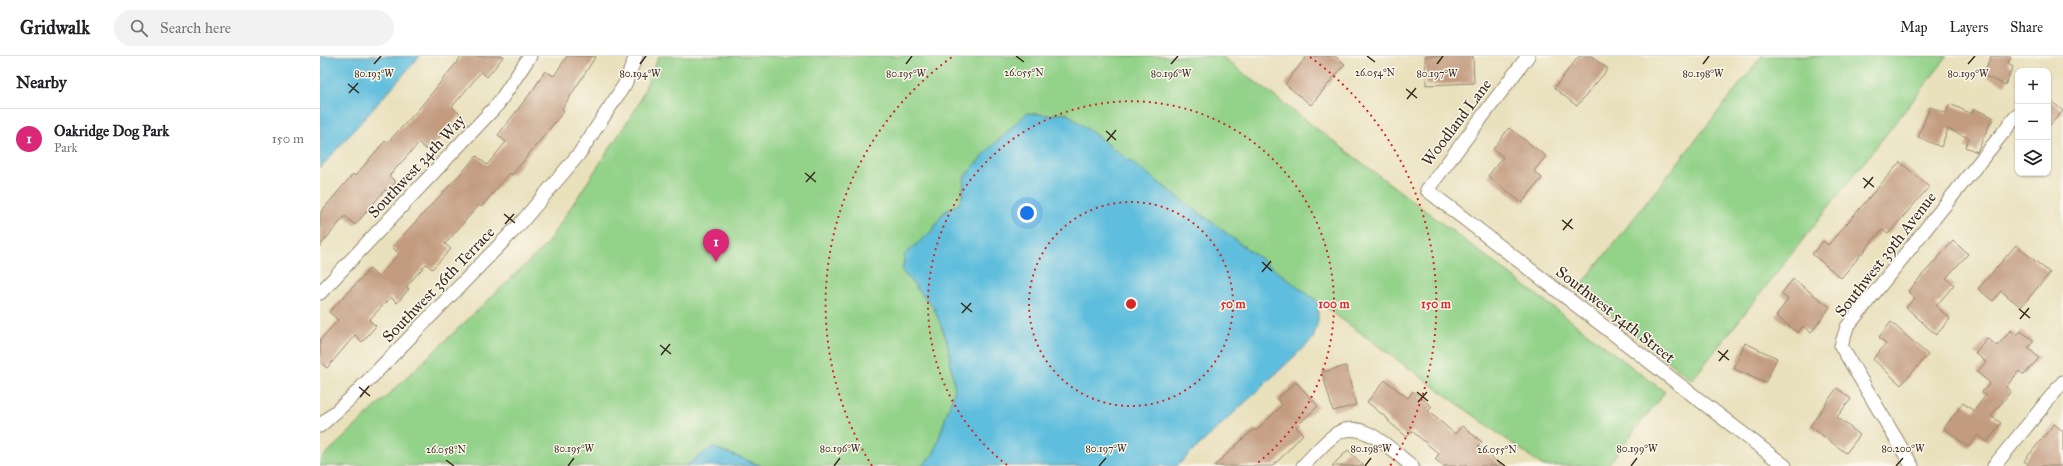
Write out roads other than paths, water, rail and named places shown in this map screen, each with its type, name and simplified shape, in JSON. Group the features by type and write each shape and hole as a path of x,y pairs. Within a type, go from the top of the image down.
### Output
{"street":[{"name":"Southwest 34th Way","path":"320,293 498,104 530,56"},
{"name":"Southwest 36th Terrace","path":"320,426 352,397 520,224 579,154 625,84 636,56"},
{"name":"Woodland Lane","path":"1427,190 1528,56"},
{"name":"Southwest 39th Avenue","path":"1912,466 1841,346 1847,327 2015,118"},
{"name":"Southwest 54th Street","path":"1427,190 1785,466"},
{"path":"1994,466 2063,382"},
{"path":"1303,466 1336,434 1352,428 1366,431 1412,466"}],"water":[{"path":"320,56 420,56 320,168"},
{"path":"1027,113 1049,115 1066,113 1318,302 1318,321 1313,339 1177,466 922,466 934,453 955,389 947,341 934,308 902,271 905,254 932,231 943,213 961,202 965,176 992,146"},
{"path":"712,447 762,466 686,466"}],"place":[{"name":"Oakridge Dog Park","path":"716,262"}]}
